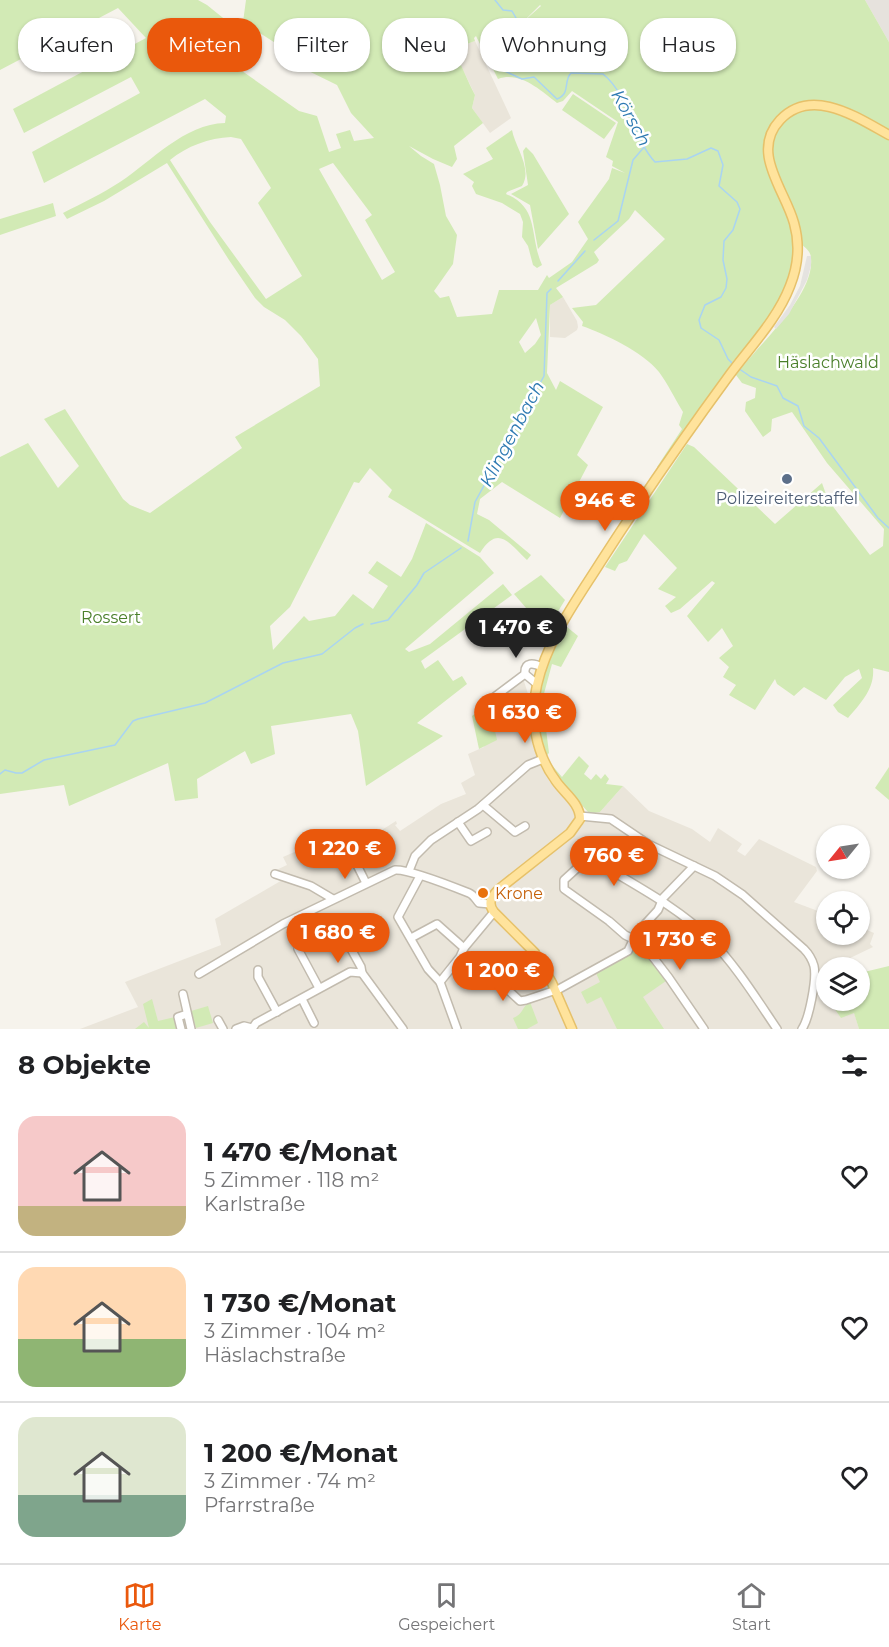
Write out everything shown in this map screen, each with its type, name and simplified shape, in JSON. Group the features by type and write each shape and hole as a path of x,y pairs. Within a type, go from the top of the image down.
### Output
{"main road":[{"path":"572,1029 534,951 492,908 492,897 499,890 570,833 579,821 577,806 554,779 543,759 537,739 534,717 537,684 542,667 552,644 622,530 731,372 782,303 792,281 797,246 795,226 768,158 768,144 775,127 794,110 819,106 849,113 889,135"}],"street":[{"path":"489,701 525,674 529,664 542,667"},
{"path":"525,674 537,684"},
{"path":"409,871 415,856 424,847 483,805 528,765 543,759"},
{"path":"483,805 514,831 518,832 525,826"},
{"path":"580,816 611,819 648,844 715,876 743,895 796,942 810,957 814,975 806,1021 802,1029"},
{"path":"458,822 471,841 487,832"},
{"path":"356,842 356,863 366,883"},
{"path":"704,1029 641,942 625,936 601,915 566,890 563,885 564,880 588,859 592,859 662,902 696,926 720,950 777,1029"},
{"path":"411,938 437,924 463,951 520,1001 523,1001 555,990 628,951 633,939 694,866"},
{"path":"200,974 259,937 395,870 409,871 471,894 479,903 492,908 441,982"},
{"path":"275,874 311,886 333,899"},
{"path":"420,876 398,914 428,969 441,982 457,1029"},
{"path":"338,925 362,967 362,973 403,1029"},
{"path":"298,949 319,988"},
{"path":"258,970 258,977 277,1012"},
{"path":"236,1029 244,1026 252,1029 256,1023 350,972 362,973"},
{"path":"183,994 191,1029"},
{"path":"302,999 314,1023"},
{"path":"181,1029 178,1017 187,1014"},
{"path":"218,1020 223,1029"}],"shaded area":[{"path":"865,0 889,0 889,42"},
{"path":"475,41 480,52 480,72 489,72 511,118 490,133 472,108 475,95 464,72 468,72 468,44"},
{"path":"807,256 811,256 811,266 807,280 789,314 776,329 774,327 800,286"},
{"path":"563,297 578,327 565,338 550,337 550,305"},
{"path":"523,678 528,694 532,737 541,767 550,782 573,809 575,819 583,824 587,820 588,812 600,812 623,786 649,811 692,829 710,842 718,828 742,844 737,851 745,856 759,839 816,867 816,872 794,902 816,910 816,945 870,944 873,947 852,957 816,957 816,1011 854,1012 859,1029 80,1029 138,1007 125,982 221,945 215,919 284,879 285,875 272,872 287,865 283,857 306,847 315,865 338,854 331,839 359,831 356,840 358,845 396,821 395,825 400,831 441,804 466,794 461,783 475,775 468,754 484,747 489,704"},
{"path":"870,931 874,933 870,944"}],"green space":[{"name":"Rossert","path":"0,0 198,0 223,18 147,18 147,72 243,72 299,111 317,116 329,152 341,148 336,134 350,130 354,141 374,138 351,113 337,85 311,72 370,72 370,18 274,18 274,42 262,34 262,18 244,18 246,0 865,0 889,42 889,133 850,110 795,107 767,140 792,229 792,265 788,283 766,323 738,360 735,359 727,370 729,372 690,421 659,469 657,467 682,429 679,425 683,412 659,372 652,365 623,344 582,326 583,322 572,308 596,305 665,239 635,210 629,219 594,252 599,260 597,263 556,288 563,297 550,305 547,373 556,390 560,381 603,407 577,455 588,465 560,518 502,482 480,499 477,514 489,520 531,555 527,560 509,543 498,538 486,544 480,553 388,497 392,490 370,468 359,483 354,482 290,607 270,626 273,650 304,616 309,621 335,616 353,594 373,609 388,586 368,573 377,561 401,577 412,559 426,523 480,557 494,573 405,649 409,652 430,644 503,584 512,595 421,661 425,669 438,660 453,681 462,676 467,684 417,723 443,736 366,786 358,731 351,714 271,726 275,754 251,764 245,751 197,779 198,798 175,801 168,763 69,806 64,785 0,794 0,457 28,443 58,488 79,466 44,419 65,409 123,499 130,505 150,513 242,448 235,437 320,386 318,359 301,336 285,320 264,307 255,298 167,163 104,201 67,219 63,213 120,182 182,137 210,125 225,123 226,116 205,99 44,183 32,152 140,93 131,77 24,133 13,109 82,72 135,72 135,44 146,38 135,26 135,18 127,18 118,8 99,18 18,18 18,61 0,70","holes":["541,6 528,18 628,18 628,72 494,72 498,79 514,78 529,83 557,103 563,101 572,91 618,122 606,157 613,161 612,166 625,173 612,168 609,179 578,222 588,239 572,262 549,278 547,275 538,290 499,290 492,314 457,317 449,296 440,298 434,291 453,264 457,235 446,216 434,164 409,146 452,167 457,159 454,146 483,123 472,108 475,95 464,72 382,72 382,18 468,18 468,44 475,41 476,36 480,44 480,18 527,18","231,137 241,139 271,188 258,203 302,276 266,299 210,222 170,160 191,147 207,141","333,163 372,215 365,220 395,272 382,280 319,169","536,318 541,335 525,353 519,342"]},
{"path":"573,94 616,123 604,139 562,110"},
{"name":"Häslachwald","path":"813,108 835,111 889,138 889,672 873,668 872,683 869,689 862,702 848,718 838,712 833,705 862,678 859,669 845,677 826,700 804,687 794,696 777,684 775,679 755,710 729,695 736,685 723,677 729,667 719,658 733,646 722,628 708,642 687,616 715,583 712,581 680,609 671,613 665,606 676,597 658,589 677,568 644,534 627,561 619,564 615,571 605,567 687,444 694,447 775,524 822,483 828,500 870,555 883,546 884,529 827,463 792,412 772,419 771,431 763,437 745,411 746,402 755,398 756,388 742,383 736,375 795,304 810,273 811,256 801,244 779,181 775,167 773,141 776,130 784,120 796,113"},
{"path":"512,130 526,172 522,186 506,194 517,200 529,215 542,265 537,268 533,265 528,246 522,237 523,222 520,214 502,203 476,194 472,186 474,182 463,174 493,159 486,148"},
{"path":"526,147 533,154 569,214 538,249 530,205 511,194 528,185 523,151"},
{"path":"53,203 56,216 0,235 0,219"},
{"path":"541,575 565,600 546,631 514,594"},
{"path":"567,627 578,636 561,667 552,664 539,712 544,713 549,753 545,757 537,710 539,690 548,659"},
{"path":"489,703 497,740 479,749 472,716"},
{"path":"579,756 589,766 584,774 591,780 596,774 601,779 605,774 609,779 606,784 623,786 600,812 588,812 562,783 545,757 562,777"},
{"path":"889,767 889,800 875,788"},
{"path":"639,947 666,981 643,997 664,1029 617,1029 601,997 587,1004 581,992 600,982 596,973"},
{"path":"889,966 889,1029 859,1029 854,1013 841,1018 836,1011 870,1011 870,971"},
{"path":"152,999 158,1021 175,1017 179,1029 135,1029 144,1022 149,1028 143,1004"},
{"path":"530,1002 538,1023 527,1029 518,1029 513,1018 519,1015"},
{"path":"208,1006 213,1023 196,1028 191,1011"}],"waterway":[{"name":"Körsch","path":"495,0 503,10 512,11 516,18 489,42 491,58 498,68 522,79 534,77 557,99 564,94 571,73 603,74 619,94 641,141 655,162 687,159 711,148 718,151 723,165 719,186 737,202 740,209 733,230 724,241 723,260 727,279 726,288 721,297 705,305 699,320 701,328 719,340 728,359 734,365"},
{"name":"Klingenbach","path":"594,240 618,221 633,160 645,146"},
{"name":"Klingenbach","path":"558,281 585,251"},
{"name":"Klingenbach","path":"468,541 475,502 544,376 547,293 551,289"},
{"name":"Körsch","path":"738,368 751,377 777,386 783,398 798,406 804,426 819,438 878,518 889,528"},
{"name":"Klingenbach","path":"371,624 388,620 424,573 461,548"},
{"name":"Klingenbach","path":"0,774 5,770 22,773 44,760 115,745 133,721 205,703 283,663 322,654 363,624"}],"place":[{"name":"Polizeireiterstaffel","path":"787,479"},
{"name":"Krone","path":"483,893"}]}
